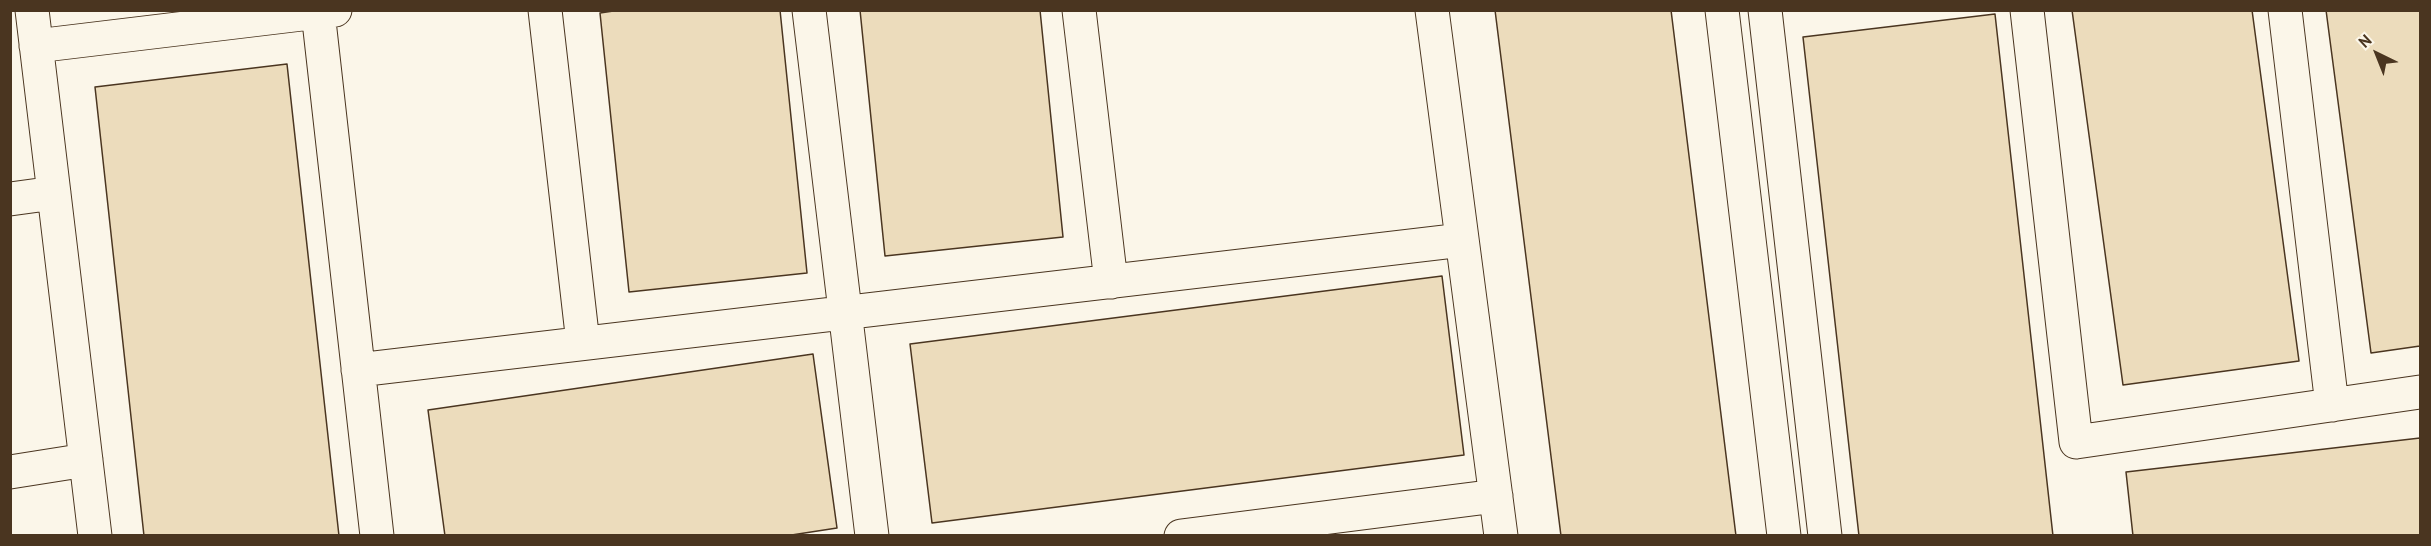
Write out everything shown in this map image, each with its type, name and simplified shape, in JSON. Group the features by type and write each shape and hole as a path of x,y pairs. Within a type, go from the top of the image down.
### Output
{"street":[{"path":"33,10 95,536"},
{"path":"546,10 583,344"},
{"path":"809,10 872,536"},
{"path":"1079,10 1111,282"},
{"path":"1432,10 1501,536"},
{"path":"1722,10 1784,536"},
{"path":"1765,10 1825,536"},
{"path":"2027,10 2076,442 2421,392"},
{"path":"2286,10 2332,405"},
{"path":"36,46 327,11 358,370 377,536"},
{"path":"10,199 54,193"},
{"path":"358,370 1462,240"},
{"path":"10,472 86,460"},
{"path":"1180,536 1496,496"}],"building":[{"path":"620,10 780,10 807,273 629,292 600,13"},
{"path":"860,10 1040,10 1063,237 885,256"},
{"path":"1495,10 1671,10 1736,536 1561,536"},
{"path":"2072,10 2252,10 2299,361 2123,385"},
{"path":"2326,10 2420,10 2420,346 2371,353"},
{"path":"1995,14 2053,536 1859,536 1803,37"},
{"path":"287,64 339,536 144,536 95,87"},
{"path":"1442,276 1464,455 932,523 910,344"},
{"path":"813,354 837,528 785,536 445,536 428,410"},
{"path":"2420,438 2420,536 2133,536 2126,472"}]}
